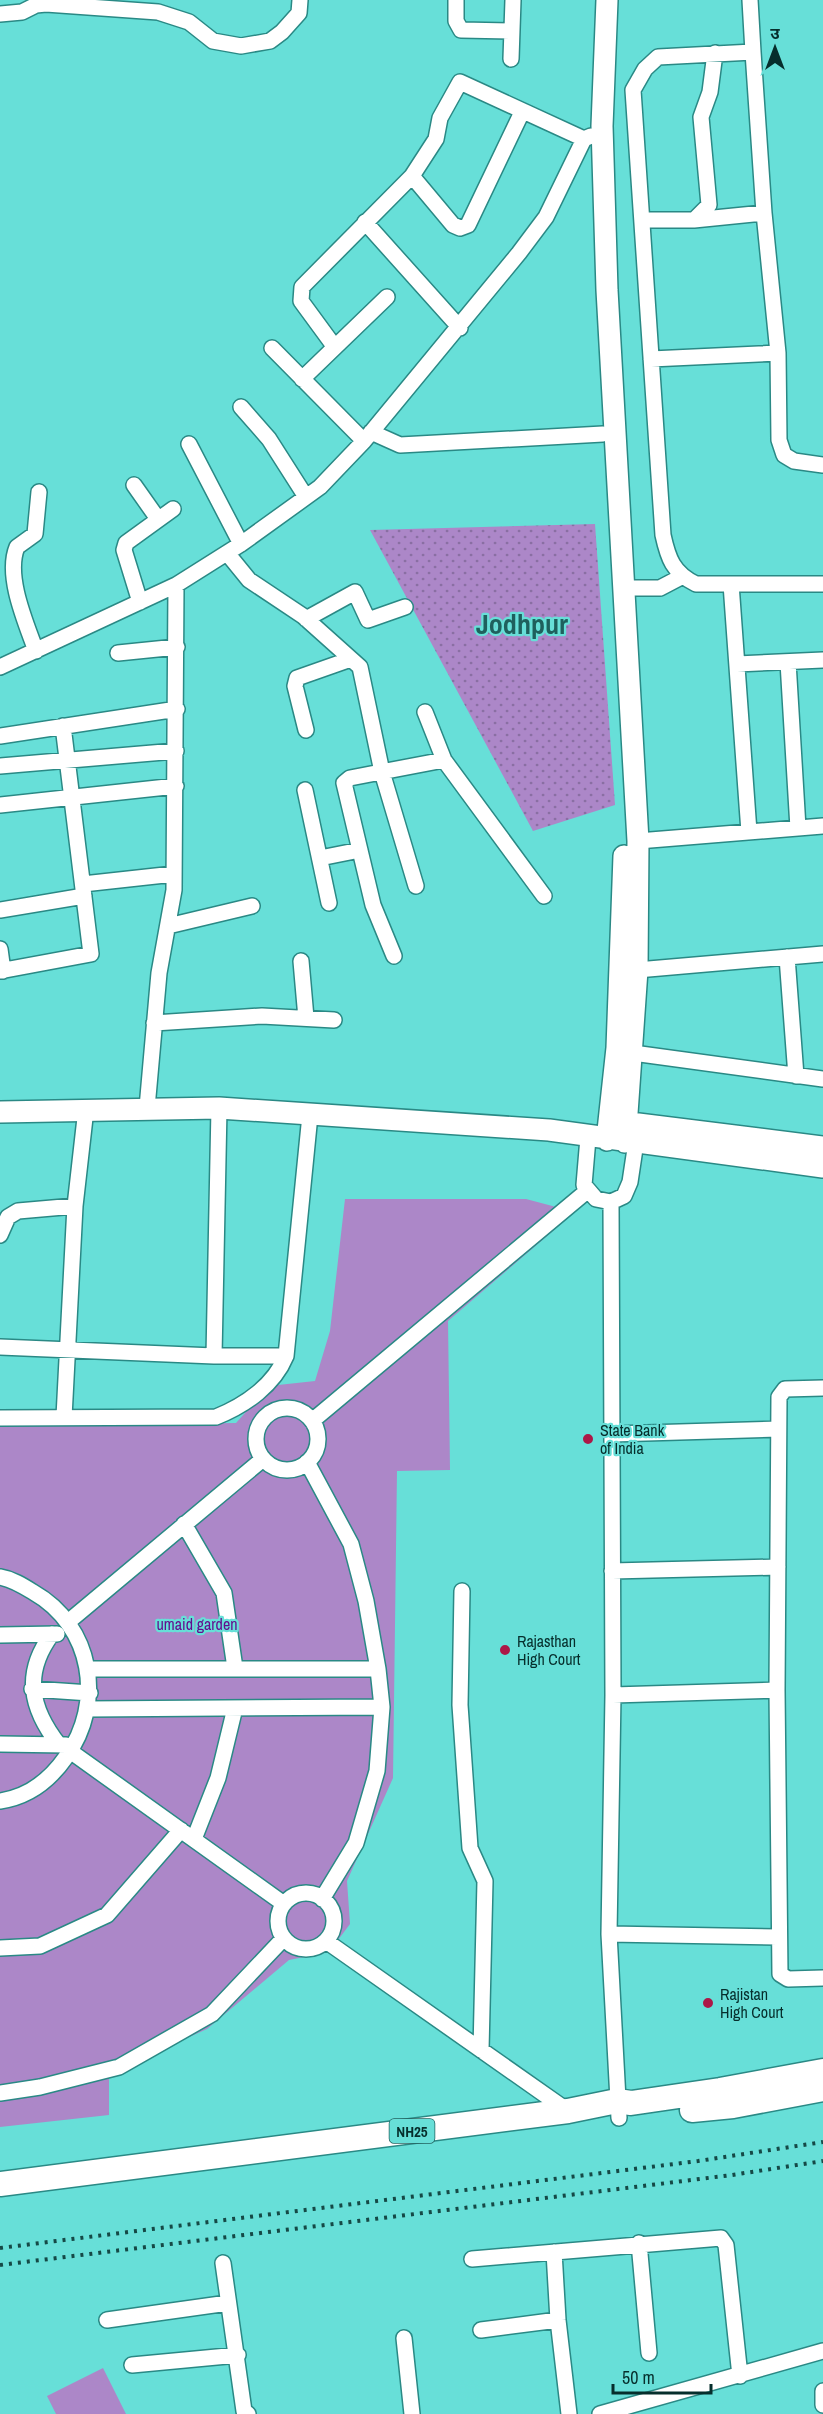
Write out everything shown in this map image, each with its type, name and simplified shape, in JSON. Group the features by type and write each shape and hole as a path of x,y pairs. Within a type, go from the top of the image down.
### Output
{"main road":[{"name":"NH25","path":"0,2198 486,2138 618,2109 631,2103 720,2090 823,2071"},
{"name":"NH25","path":"0,2184 568,2111 732,2106 823,2089"}],"street":[{"path":"0,14 22,12 45,3 142,9 189,22 213,41 241,46 270,41 291,24 299,13 300,0"},
{"path":"456,0 456,21 461,30 512,31"},
{"path":"511,59 513,0"},
{"path":"597,0 587,138 624,849 616,1134 630,1182 624,1196 611,1202 596,1199 587,1191 584,1177 616,1134 633,1053 637,969 638,841 607,291 602,126 607,0"},
{"path":"750,0 764,213 778,353 779,440 784,455 801,463 823,465"},
{"path":"753,52 658,57 645,69 633,90 663,534 669,560 681,577 696,584 823,584"},
{"path":"694,220 709,205 701,117 710,92 714,53"},
{"path":"334,346 301,301 302,287 412,176 436,140 440,118 460,82 522,112 587,138"},
{"path":"412,176 453,225 460,228 468,225 522,112"},
{"path":"0,667 176,585 241,544 320,487 368,437 460,328 546,217 587,138"},
{"path":"642,220 694,220 764,213"},
{"path":"365,222 460,328"},
{"path":"302,379 387,297"},
{"path":"272,348 302,379 368,437 400,445 603,434"},
{"path":"651,359 778,353"},
{"path":"241,407 269,438 306,496"},
{"path":"189,444 241,544"},
{"path":"134,485 158,519"},
{"path":"36,651 20,608 7,561 17,547 35,534 39,492"},
{"path":"140,602 124,550 126,543 173,509"},
{"path":"227,553 249,580 306,619 360,667 382,772 416,886"},
{"path":"623,588 660,588 681,577"},
{"path":"731,584 749,832"},
{"path":"147,1108 154,1023 174,874 177,709 176,585"},
{"path":"306,619 355,592 369,620 405,607"},
{"path":"118,653 177,647"},
{"path":"306,730 295,686 297,678 351,659"},
{"path":"737,664 823,660"},
{"path":"788,662 798,828"},
{"path":"0,736 177,709"},
{"path":"425,712 444,760 544,896"},
{"path":"0,949 1,971 91,954 63,726"},
{"path":"0,766 176,751"},
{"path":"394,956 373,905 345,783 350,778 444,760"},
{"path":"0,805 176,786"},
{"path":"305,790 329,903"},
{"path":"638,841 823,826"},
{"path":"320,858 360,850"},
{"path":"0,910 84,890 174,874"},
{"path":"168,926 252,906"},
{"path":"637,969 823,954"},
{"path":"787,957 796,1076"},
{"path":"301,961 306,1018"},
{"path":"154,1023 262,1016 334,1020"},
{"path":"633,1053 823,1079"},
{"path":"0,1112 219,1108 823,1147"},
{"path":"214,1356 219,1108"},
{"path":"64,1417 75,1206 86,1109"},
{"path":"0,1418 216,1417 248,1401 279,1373 286,1356 310,1115"},
{"path":"616,1134 823,1167"},
{"path":"312,1421 587,1191"},
{"path":"611,1202 613,1695 609,1934 618,2109"},
{"path":"0,1235 8,1217 18,1211 75,1206"},
{"path":"0,1347 214,1356 286,1356"},
{"path":"823,1388 785,1389 781,1393 778,1429 777,1690 777,1937 780,1974 783,1977 823,1978"},
{"path":"286,1408 305,1414 312,1421 317,1438 313,1455 307,1462 290,1469 280,1469 263,1459 256,1441 260,1422 267,1415 286,1408"},
{"path":"612,1434 778,1429"},
{"path":"0,1635 52,1634 71,1628 184,1524 263,1459"},
{"path":"307,1462 351,1544 366,1601 378,1668 382,1707 377,1771 356,1843 322,1899"},
{"path":"184,1524 224,1593 235,1668"},
{"path":"612,1570 778,1567"},
{"path":"0,1577 10,1578 49,1601 71,1628 82,1648 88,1669 90,1693 85,1723 68,1747 55,1773 33,1790 13,1799 0,1801"},
{"path":"462,1591 460,1705 470,1848 485,1881 481,2050"},
{"path":"52,1634 40,1649 32,1689 44,1722 68,1747 284,1904"},
{"path":"88,1669 378,1668"},
{"path":"32,1689 90,1693"},
{"path":"613,1695 777,1690"},
{"path":"87,1709 382,1707"},
{"path":"0,1948 40,1946 107,1915 188,1835 218,1778 235,1708"},
{"path":"0,1744 68,1747"},
{"path":"301,1893 311,1893 330,1906 334,1920 332,1931 326,1941 313,1948 301,1949 284,1939 278,1921 284,1904 301,1893"},
{"path":"609,1934 777,1937"},
{"path":"0,2093 40,2087 120,2067 212,2014 284,1939"},
{"path":"326,1941 568,2111"},
{"path":"471,2259 639,2243 721,2238 726,2245 740,2376"},
{"path":"639,2243 649,2353"},
{"path":"554,2252 558,2320 569,2414"},
{"path":"223,2263 238,2355 244,2411 248,2414"},
{"path":"106,2320 228,2303"},
{"path":"481,2330 558,2320"},
{"path":"404,2338 412,2414"},
{"path":"600,2414 823,2351"},
{"path":"132,2365 238,2355"},
{"path":"823,2391 823,2405"}],"green space":[{"path":"595,524 615,805 533,831 370,530"},
{"name":"umaid garden","path":"345,1199 526,1199 575,1212 448,1321 450,1470 397,1471 393,1778 347,1881 350,1924 329,1952 289,1960 207,2029 109,2073 109,2115 0,2127 0,1426 236,1423 269,1386 315,1381 330,1331"},
{"path":"103,2368 126,2414 56,2414 47,2396"}],"railway":[{"path":"0,2248 698,2161 823,2142"},
{"path":"0,2265 732,2175 823,2161"}],"place":[{"name":"State Bank of India","path":"588,1439"},
{"name":"Rajasthan High Court","path":"505,1650"},
{"name":"Rajistan High Court","path":"708,2003"}],"district":[{"name":"Jodhpur","path":"522,624"}]}
